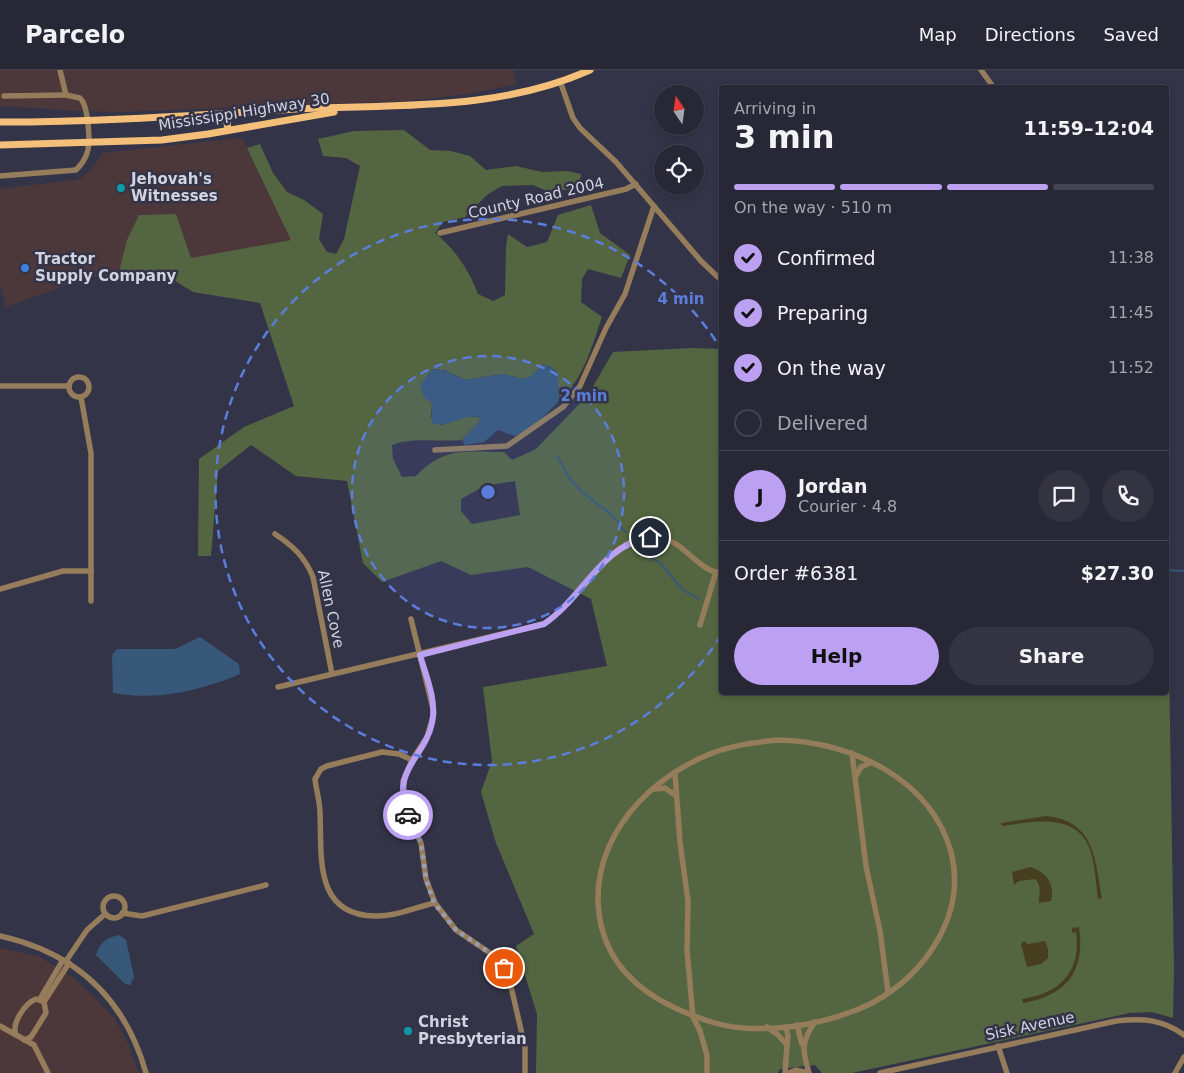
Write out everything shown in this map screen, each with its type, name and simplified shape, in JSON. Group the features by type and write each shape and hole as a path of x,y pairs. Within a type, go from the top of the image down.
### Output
{"main road":[{"name":"Mississippi Highway 30","path":"0,122 87,121 294,110 424,106 502,97 560,81 588,70"},
{"name":"Mississippi Highway 30","path":"0,145 162,140 304,116 372,108"},
{"path":"226,114 228,130"}],"street":[{"path":"60,70 66,95"},
{"path":"981,70 992,85"},
{"path":"560,81 578,125 616,162 719,278"},
{"path":"0,176 76,170 88,152 84,102 75,95 4,96"},
{"name":"County Road 2004","path":"440,233 626,190 636,184"},
{"path":"435,450 507,446 563,407 580,386 606,328 625,294 654,206"},
{"path":"75,377 85,378 90,388 87,394 81,397 72,394 69,386 75,377"},
{"path":"0,386 69,386"},
{"path":"81,397 91,452 91,601"},
{"name":"Allen Cove","path":"275,534 298,551 308,564 312,574 332,674"},
{"path":"278,687 420,655 544,624 559,614 612,554 636,540 650,537 664,538 677,545 704,568 718,573 700,625"},
{"path":"0,589 63,571 91,571"},
{"path":"411,619 434,713 427,737 412,760 403,781 403,796 406,810 421,843 426,879 434,903 456,930 496,957 509,978 525,1047 525,1073"},
{"path":"803,741 852,754 872,762 916,792 932,810 948,843 955,880 949,916 929,955 908,977 888,992 854,1010 814,1022 786,1027 744,1028 721,1025 693,1017 640,987 624,972 613,958 598,914 599,874 611,839 623,820 652,790 675,773 711,754 756,742 803,741"},
{"path":"412,760 399,754 382,752 326,766 317,774 315,779 320,813 322,876 330,893 339,903 356,913 376,916 434,903"},
{"path":"852,754 866,866 880,931 888,992"},
{"path":"855,778 861,767 872,762"},
{"path":"675,773 675,796 688,901 687,950 693,1017 700,1031 707,1055 707,1073"},
{"path":"652,790 665,788 675,796"},
{"path":"122,913 124,902 119,897 106,898 103,904 106,914 112,918 122,913 142,916 266,885"},
{"path":"16,1035 15,1025 28,1004 42,1000 87,930 106,914"},
{"path":"0,936 26,942 66,962 98,985 132,1032 146,1073"},
{"path":"24,1040 31,1037 46,1013 42,1000"},
{"name":"Sisk Avenue","path":"880,1073 1134,1018 1152,1019 1168,1025 1184,1035"},
{"path":"803,1049 804,1037 814,1022"},
{"path":"786,1027 788,1036 786,1073 796,1070 809,1073 797,1025"},
{"path":"0,1026 38,1050 48,1073"},
{"path":"767,1027 787,1045"},
{"path":"998,1046 1007,1073"},
{"path":"1175,1073 1184,1057"}],"shaded area":[{"path":"0,70 514,70 516,84 470,94 405,101 122,112 79,111 0,106"},
{"path":"242,138 292,240 86,278 6,307 0,284 0,189 81,179 94,167 102,153"},
{"path":"0,948 38,956 74,978 115,1019 128,1044 139,1073 0,1073"}],"green space":[{"path":"404,130 430,150 451,151 470,156 486,170 516,166 542,172 567,171 581,174 579,188 549,192 533,185 502,186 488,194 465,217 443,222 435,233 461,260 478,294 493,301 505,295 508,234 527,247 547,242 558,215 591,205 600,233 630,255 621,278 588,269 582,279 581,302 602,317 581,373 568,392 559,401 560,391 543,365 530,377 523,379 503,374 466,380 444,370 432,369 428,399 432,403 431,417 441,425 465,416 479,417 480,421 462,440 417,440 392,445 393,459 402,477 416,476 427,466 446,455 467,452 504,452 512,460 536,449 588,395 613,352 692,348 719,349 719,695 1169,695 1169,663 1174,969 1173,1018 1152,1012 1130,1013 852,1073 822,1073 815,1065 780,1069 778,1073 536,1073 537,1014 516,946 534,934 496,843 481,792 492,761 483,687 607,666 591,599 528,567 471,575 441,561 382,582 363,563 347,481 296,476 251,445 218,471 211,556 198,556 199,459 244,427 294,406 260,303 193,292 169,277 119,272 127,240 139,215 176,214 191,258 291,240 247,148 260,144 273,173 287,192 304,200 323,214 319,239 327,252 336,254 344,239 360,166 346,158 323,156 318,139 354,131","holes":["515,481 520,515 472,524 461,511 461,499 484,486"]}],"sand":[{"path":"1046,816 1062,819 1074,825 1090,844 1102,898 1098,899 1090,849 1083,837 1074,829 1052,822 1002,826 1001,823"},
{"path":"1030,867 1045,875 1051,884 1051,901 1039,903 1040,888 1035,879 1019,881 1014,885 1012,872"},
{"path":"1079,927 1079,956 1076,969 1070,979 1051,994 1038,1000 1023,1003 1022,999 1046,992 1065,979 1075,959 1077,946 1076,932 1072,933 1072,928"},
{"path":"1024,941 1028,944 1045,941 1048,949 1048,958 1041,964 1027,967 1021,944"}],"water":[{"path":"542,365 551,366 558,373 559,401 525,432 515,436 498,430 484,442 465,445 462,440 480,421 479,417 444,424 432,423 432,403 424,397 420,386 432,369 443,370 466,380 503,374 523,379 530,377"},
{"path":"200,637 239,664 240,674 194,690 178,693 145,696 113,693 112,655 117,649 175,649"},
{"path":"119,935 126,940 134,977 130,985 125,984 96,955 104,941"}],"waterway":[{"path":"557,456 570,479 583,493 611,514 625,532"},
{"path":"640,551 660,563 683,590 699,599"},
{"path":"1169,570 1184,571"}],"way so far":[{"path":"408,815 421,843 425,860 426,879 434,903 456,930 486,949 496,957 504,968"}],"place":[{"name":"Jehovah's Witnesses","path":"121,188"},
{"name":"Tractor Supply Company","path":"25,268"},
{"name":"Christ Presbyterian","path":"408,1031"}],"route":[{"path":"408,815 403,796 403,781 412,760 427,737 434,713 433,702 420,655 544,624 559,614 612,554 636,540 650,537"}]}
